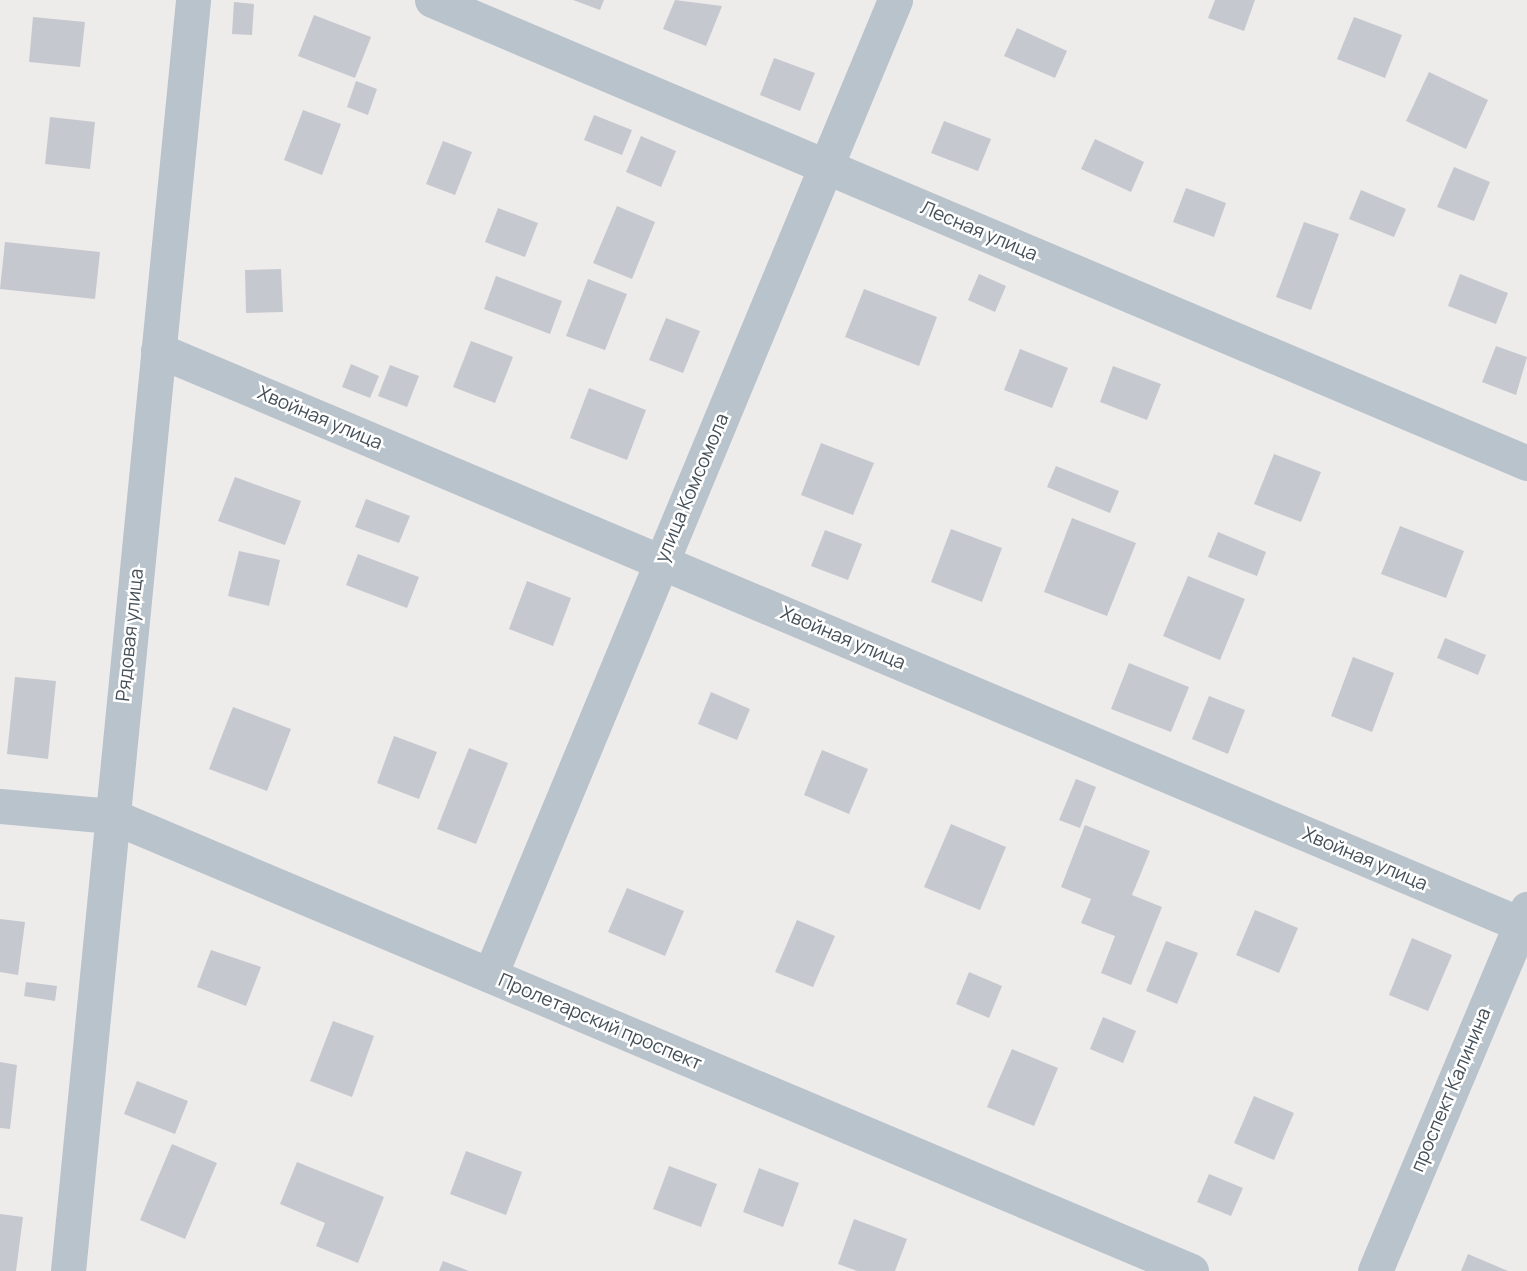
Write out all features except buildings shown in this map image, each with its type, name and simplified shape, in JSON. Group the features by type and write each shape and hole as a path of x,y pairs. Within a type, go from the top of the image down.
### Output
{"street":[{"name":"Рядовая улица","path":"68,1271 193,0"},
{"name":"Лесная улица","path":"432,0 1527,463"},
{"name":"улица Комсомола","path":"490,975 895,0"},
{"name":"Хвойная улица","path":"158,350 1525,920"},
{"name":"Пролетарский проспект","path":"0,806 112,816 1191,1271"},
{"name":"проспект Калинина","path":"1375,1271 1525,920"}]}
